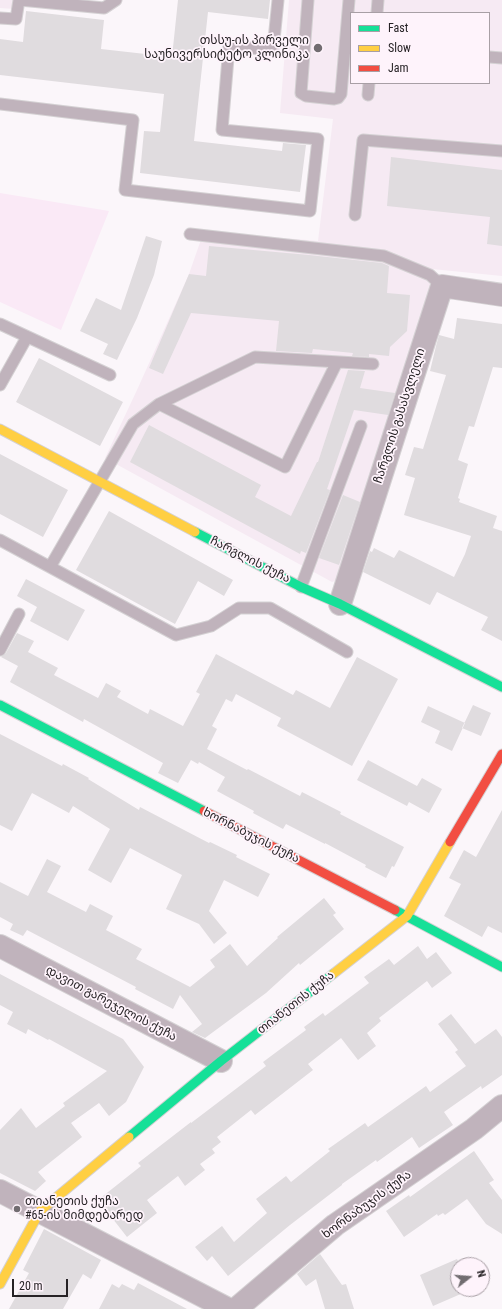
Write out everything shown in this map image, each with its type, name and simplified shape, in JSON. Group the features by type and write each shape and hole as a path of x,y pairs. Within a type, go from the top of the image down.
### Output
{"street":[{"path":"442,286 502,295"},
{"name":"ჩარგლის გასასვლელი","path":"340,604 442,286"},
{"name":"ჩარგლის ქუჩა","path":"0,430 301,587 340,604 502,687"},
{"name":"ხორნაბუჯის ქუჩა","path":"0,705 407,916 502,967"},
{"name":"თიანეთის ქუჩა","path":"0,1284 40,1211 221,1061 407,916 502,754"},
{"name":"დავით გარეჯელის ქუჩა","path":"0,946 221,1061"},
{"name":"ხორნაბუჯის ქუჩა","path":"236,1309 335,1225 474,1129 502,1106"},
{"path":"0,1191 228,1309"}],"lane":[{"path":"0,18 16,19 20,0 104,8 116,0"},
{"path":"0,104 133,120 125,190 310,211 318,139 222,130 229,46 273,50 278,0"},
{"path":"308,0 301,93 306,96 334,99 338,98 340,94 348,0"},
{"path":"377,12 378,0"},
{"path":"490,57 502,58"},
{"path":"368,95 370,84"},
{"path":"355,215 363,140 502,151"},
{"path":"190,234 384,256 430,275 442,286"},
{"path":"0,324 110,375"},
{"path":"0,386 27,336"},
{"path":"50,567 133,424 159,404 255,357 373,364"},
{"path":"159,404 285,467 337,362"},
{"path":"301,587 361,426"},
{"path":"0,540 176,635 210,626 239,608 270,608 347,652"},
{"path":"0,650 19,614"}],"shaded area":[{"path":"0,0 15,0 14,9 0,8"},
{"path":"289,0 502,0 502,276 432,269 437,294 342,578 332,582 105,458 189,274 204,231 318,241 333,119 280,113"},
{"path":"0,193 109,211 61,330 0,302"}],"building":[{"path":"178,0 270,0 268,19 208,12 194,141 282,151 283,143 306,145 300,192 140,173 144,131 160,132 164,94 0,75 0,39 23,42 26,11 104,20 101,49 172,57"},
{"path":"391,157 502,170 502,246 487,244 490,217 387,206"},
{"path":"146,236 162,241 154,275 137,318 117,360 103,354 108,344 80,331 96,298 121,310"},
{"path":"209,246 382,263 389,266 387,293 410,295 407,331 390,347 389,356 369,354 369,357 352,356 353,353 313,349 312,353 276,351 279,321 191,313 163,374 149,368 189,274 206,276"},
{"path":"457,318 502,324 502,368 493,367 474,427 469,426 458,460 468,464 458,498 460,499 459,502 497,516 493,528 502,531 502,641 481,630 488,617 437,592 430,605 363,572 370,551 372,552 374,548 394,558 399,550 454,577 465,554 471,536 404,515 415,478 405,475 414,447 423,449 446,375 430,371 436,346 439,335 454,339"},
{"path":"39,358 123,402 100,446 16,402"},
{"path":"348,370 365,371 360,388 395,393 388,415 354,410 327,489 330,490 306,553 301,551 300,554 130,462 149,425 261,485 255,497 291,516 318,462"},
{"path":"0,454 68,490 43,537 0,514"},
{"path":"343,495 360,502 339,565 319,558"},
{"path":"109,511 233,580 224,596 198,581 175,624 76,570"},
{"path":"26,579 85,610 68,641 30,621 37,607 17,596"},
{"path":"17,633 34,641 28,652 58,668 54,675 98,698 106,683 121,691 117,697 148,714 150,709 183,726 200,694 196,692 216,654 293,695 296,690 330,708 357,657 398,679 352,766 277,726 281,718 236,694 232,702 226,699 212,726 217,729 207,749 300,796 302,792 341,812 340,814 404,847 394,867 392,866 386,878 365,867 366,865 325,843 286,824 283,829 253,813 254,811 217,791 225,777 199,762 198,764 191,760 178,783 158,773 163,763 84,719 83,722 10,682 18,666 1,657 6,653"},
{"path":"473,705 491,713 481,736 462,728"},
{"path":"428,706 465,723 452,751 435,743 440,731 421,722"},
{"path":"0,734 62,766 63,764 89,778 88,779 139,810 140,807 209,843 210,842 237,855 236,857 270,874 258,897 224,880 209,911 227,933 214,944 199,924 166,909 182,875 130,848 111,883 88,870 110,829 73,806 69,813 32,793 12,831 0,825"},
{"path":"368,760 417,786 422,778 442,789 429,813 409,802 407,806 357,780"},
{"path":"502,810 502,933 488,926 482,937 444,916 461,884 449,878 464,850 476,857"},
{"path":"47,859 61,866 47,892 86,912 90,904 113,916 106,930 142,949 136,959 190,987 215,967 210,960 230,944 247,966 278,938 277,937 324,898 336,913 333,915 344,929 300,965 299,963 266,993 205,1038 192,1032 202,1024 180,995 173,1009 135,989 136,987 27,930 23,936 10,930 13,924 0,917 0,882 28,896"},
{"path":"418,946 427,959 436,952 452,973 432,988 427,981 379,1018 381,1021 367,1033 376,1046 358,1060 341,1038 308,1064 313,1070 255,1115 251,1110 217,1137 221,1142 212,1149 215,1153 200,1164 205,1170 185,1186 178,1176 147,1200 157,1213 127,1237 98,1200 141,1166 138,1163 266,1066 263,1062 306,1030 304,1027 323,1013 325,1016 369,983 364,977 389,959 394,965"},
{"path":"0,974 123,1039 144,1067 126,1102 109,1116 99,1103 71,1123 82,1137 38,1172 46,1181 35,1191 0,1173 0,1130 21,1108 36,1128 65,1106 63,1103 107,1071 28,1029 26,1034 7,1024 13,1012 0,1005"},
{"path":"451,1014 475,1044 496,1029 502,1037 502,1075 482,1089 481,1086 444,1112 453,1125 419,1148 412,1137 377,1162 376,1160 342,1184 228,1276 212,1256 207,1261 195,1247 222,1226 234,1242 267,1213 256,1199 286,1176 291,1182 330,1151 328,1149 365,1123 368,1127 426,1086 430,1092 466,1066 455,1052 458,1050 438,1024"},
{"path":"474,1151 494,1180 489,1183 502,1200 502,1234 486,1224 467,1199 445,1215 443,1213 438,1216 437,1214 404,1237 386,1211 409,1195 410,1197"},
{"path":"44,1229 101,1260 91,1279 83,1274 63,1309 9,1309 29,1273 23,1270"},
{"path":"320,1254 342,1285 346,1284 354,1309 325,1309 316,1279 306,1286 297,1274"},
{"path":"450,1262 450,1297 454,1297 433,1306 420,1275"},
{"path":"138,1283 187,1309 99,1309 112,1284 119,1288 122,1284 134,1290"}],"traffic: fast":[{"path":"195,532 301,587 340,604 502,687"},
{"path":"0,705 204,811"},
{"path":"395,910 502,967"},
{"path":"129,1137 221,1061 333,974"}],"traffic: slow":[{"path":"0,429 195,532"},
{"path":"333,974 407,916 450,842"},
{"path":"0,1284 40,1211 129,1137"}],"traffic: jam":[{"path":"450,842 502,754"},
{"path":"204,811 395,910"}],"place":[{"name":"თსსუ-ის პირველი საუნივერსიტეტო კლინიკა","path":"318,48"},
{"name":"თიანეთის ქუჩა #65-ის მიმდებარედ","path":"17,1209"}]}
